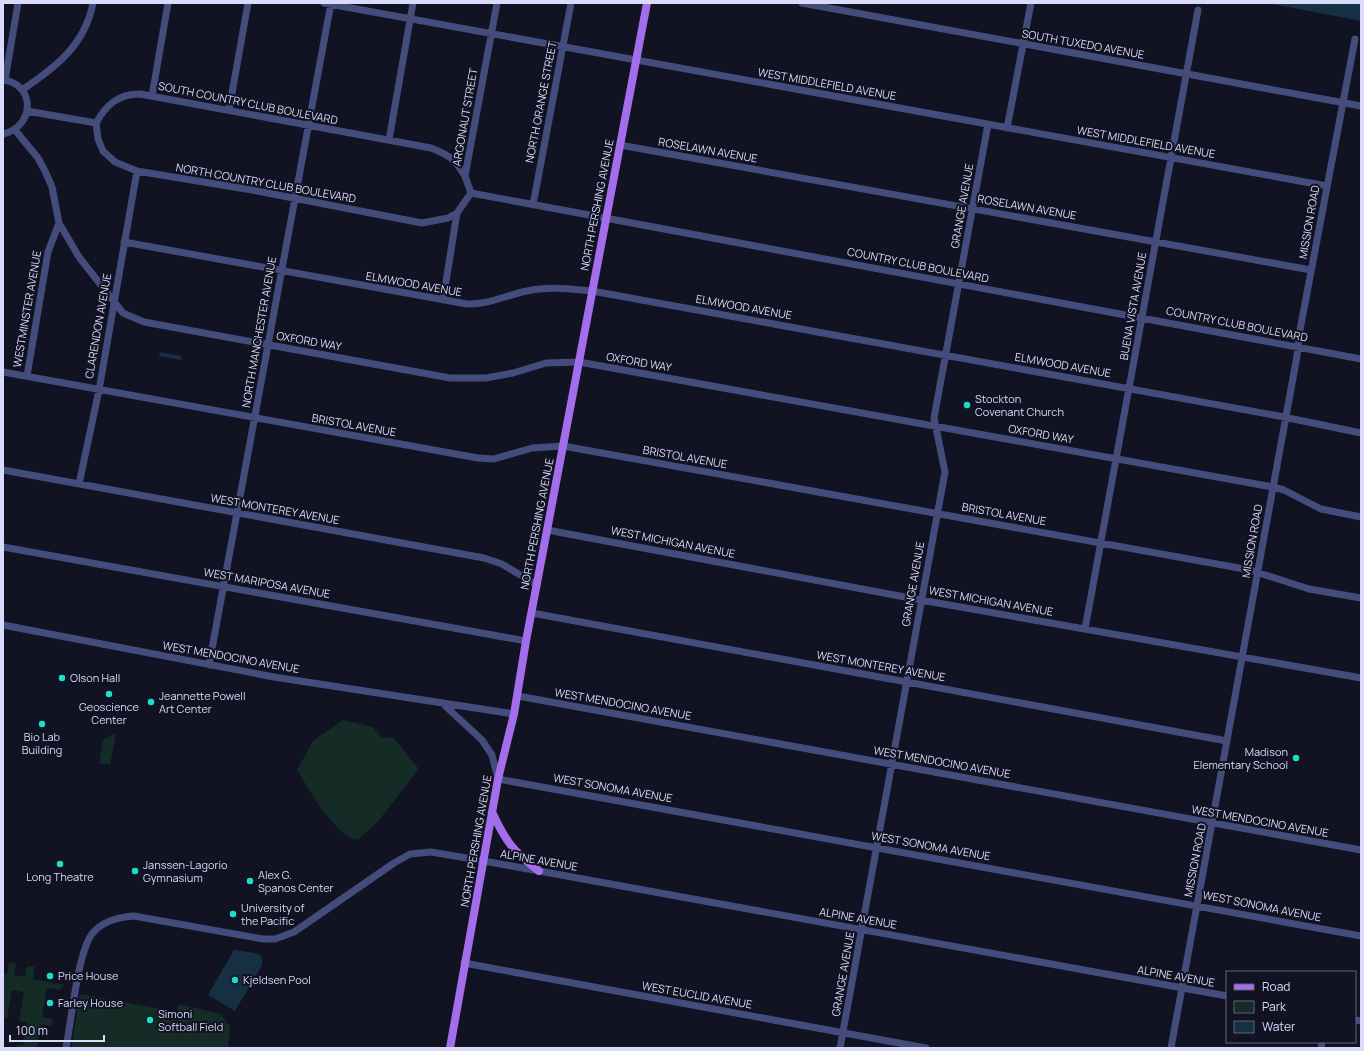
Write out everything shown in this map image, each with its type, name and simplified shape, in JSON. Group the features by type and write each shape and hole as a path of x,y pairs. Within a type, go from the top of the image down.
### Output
{"main road":[{"name":"NORTH PERSHING AVENUE","path":"450,1048 498,779 518,696 526,641 647,3"},
{"path":"492,812 509,846 520,857 539,871"}],"street":[{"path":"3,134 14,130 22,122 27,111 26,98 22,90 14,83 4,80 18,3"},
{"path":"22,90 52,69 81,38 88,24 93,3"},
{"path":"152,96 168,3"},
{"path":"229,110 248,3"},
{"name":"WEST MIDDLEFIELD AVENUE","path":"329,3 636,61 1327,186"},
{"name":"NORTH MANCHESTER AVENUE","path":"209,665 282,272 329,3"},
{"path":"389,140 413,3"},
{"name":"ARGONAUT STREET","path":"472,194 465,176 497,3"},
{"name":"NORTH ORANGE STREET","path":"533,205 571,3"},
{"name":"SOUTH TUXEDO AVENUE","path":"802,3 1342,101 1361,106"},
{"path":"1007,128 1031,3"},
{"name":"BUENA VISTA AVENUE","path":"1085,629 1198,10"},
{"name":"MISSION ROAD","path":"1171,1048 1286,418 1311,270 1342,101 1356,38"},
{"name":"SOUTH COUNTRY CLUB BOULEVARD","path":"96,123 108,106 123,96 140,94 431,148 446,154 458,163 465,176"},
{"path":"27,111 96,123"},
{"name":"NORTH COUNTRY CLUB BOULEVARD","path":"96,123 98,139 103,150 115,162 137,171 422,223 448,218 457,213"},
{"name":"GRANGE AVENUE","path":"840,1048 945,472 934,418 988,124"},
{"name":"OXFORD WAY","path":"14,130 38,158 45,171 52,187 59,223 79,257 123,313 144,322 443,376 468,379 501,376 546,363 579,362 1273,487 1284,490 1321,509 1361,518"},
{"name":"ROSELAWN AVENUE","path":"620,145 1311,270"},
{"name":"CLARENDON AVENUE","path":"79,484 99,390 137,171"},
{"path":"443,300 457,213 472,194"},
{"name":"COUNTRY CLUB BOULEVARD","path":"472,194 1361,359"},
{"name":"WESTMINSTER AVENUE","path":"27,376 48,252 59,223"},
{"name":"ELMWOOD AVENUE","path":"124,242 282,272 474,304 492,302 513,294 537,289 565,288 592,291 1129,388 1361,433"},
{"name":"BRISTOL AVENUE","path":"3,372 484,459 505,457 532,448 563,446 1258,572 1309,589 1361,598"},
{"name":"WEST MONTEREY AVENUE","path":"3,470 492,560 502,564 537,586"},
{"name":"WEST MICHIGAN AVENUE","path":"547,530 921,600 1361,678"},
{"name":"WEST MARIPOSA AVENUE","path":"3,547 526,641"},
{"name":"WEST MONTEREY AVENUE","path":"532,613 1227,740"},
{"name":"WEST MENDOCINO AVENUE","path":"3,626 274,677 514,714"},
{"name":"WEST MENDOCINO AVENUE","path":"518,696 1361,850"},
{"path":"442,703 482,740 492,755 498,779"},
{"name":"WEST SONOMA AVENUE","path":"498,779 1361,936"},
{"name":"ALPINE AVENUE","path":"66,1048 83,956 93,933 104,924 118,918 138,916 256,938 275,939 294,932 394,863 410,854 431,852 1226,996"},
{"name":"WEST EUCLID AVENUE","path":"464,963 926,1048"}],"green space":[{"path":"343,720 373,727 381,737 394,738 419,769 379,820 358,840 349,837 332,822 323,811 297,770 313,741"},
{"path":"116,732 110,765 99,763 103,740"},
{"path":"9,962 16,964 14,975 25,977 27,966 35,967 33,979 65,985 59,990 47,988 42,1017 53,1019 52,1026 41,1024 37,1048 17,1048 17,1045 23,1045 27,1022 19,1021 24,992 12,990 7,1018 3,1017 3,973 7,974"},
{"name":"Simoni Softball Field","path":"80,994 177,1012 179,1004 221,1014 230,1027 228,1048 71,1048"}],"water":[{"path":"1267,3 1361,3 1361,21"},
{"path":"160,352 182,356 181,360 159,356"},
{"name":"Kjeldsen Pool","path":"234,950 256,953 262,957 262,965 235,1011 208,995"}],"place":[{"name":"Stockton Covenant Church","path":"967,405"},
{"name":"Olson Hall","path":"62,678"},
{"name":"Geoscience Center","path":"109,694"},
{"name":"Jeannette Powell Art Center","path":"151,702"},
{"name":"Bio Lab Building","path":"42,724"},
{"name":"Madison Elementary School","path":"1296,758"},
{"name":"Long Theatre","path":"60,864"},
{"name":"Janssen-Lagorio Gymnasium","path":"135,871"},
{"name":"Alex G. Spanos Center","path":"250,881"},
{"name":"University of the Pacific","path":"233,914"},
{"name":"Price House","path":"50,976"},
{"name":"Kjeldsen Pool","path":"235,980"},
{"name":"Farley House","path":"50,1003"},
{"name":"Simoni Softball Field","path":"150,1020"}]}
